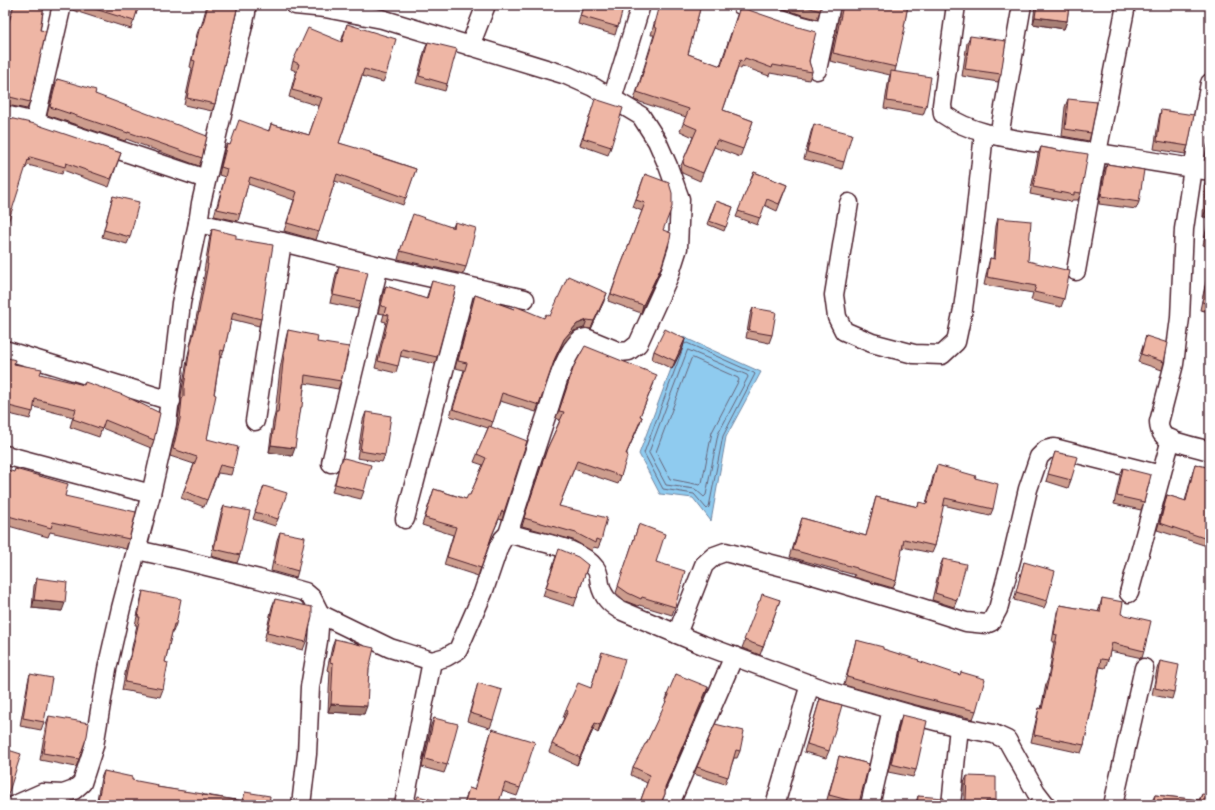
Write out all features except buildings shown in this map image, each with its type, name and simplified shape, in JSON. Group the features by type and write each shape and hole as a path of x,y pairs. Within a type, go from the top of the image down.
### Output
{"street":[{"path":"35,122 62,5"},
{"path":"15,805 42,793 63,794 74,790 82,783 94,746 107,669 121,608 168,424 181,303 189,272 206,179 246,13 246,5"},
{"path":"294,5 325,8 382,19 566,75 593,87 641,116 657,141 680,199 678,248 669,276 638,344 629,351 620,352 586,338 581,339 572,348 561,374 534,450 508,534 499,546 483,593 458,650 446,657 432,661 390,648 320,614"},
{"path":"470,46 486,5"},
{"path":"612,98 641,5"},
{"path":"817,70 831,5"},
{"path":"956,5 942,105 944,114 955,122 991,135 1201,169"},
{"path":"849,203 834,295 837,317 844,331 872,343 914,354 942,355 956,342 963,309 975,218 991,135 1022,5"},
{"path":"1076,271 1096,153 1126,5"},
{"path":"750,6 799,25 826,32"},
{"path":"1210,83 1201,169 1184,229 1180,318 1174,364 1159,422 1159,429 1164,436 1210,451"},
{"path":"5,115 35,122 206,179"},
{"path":"198,223 525,299"},
{"path":"255,421 282,242"},
{"path":"331,463 379,266"},
{"path":"405,519 466,286"},
{"path":"5,350 171,401"},
{"path":"1129,592 1171,439"},
{"path":"677,634 704,565 714,556 725,552 806,573 966,622 986,624 991,622 998,609 1014,553 1028,489 1039,457 1046,450 1054,448 1161,475"},
{"path":"5,456 151,494"},
{"path":"508,534 571,550 588,560 597,571 602,591 610,603 620,610 677,634 828,691 959,727 994,734 1007,740 1036,792 1046,805"},
{"path":"137,550 251,577 305,592 312,598 320,614 318,641 310,687 307,754 301,805"},
{"path":"672,799 734,656"},
{"path":"404,805 432,661"},
{"path":"1113,805 1144,668"},
{"path":"775,805 810,684"},
{"path":"870,805 892,709"},
{"path":"951,805 959,727"}],"water":[{"path":"683,337 761,372 726,437 711,521 693,498 660,494 639,454"}]}
